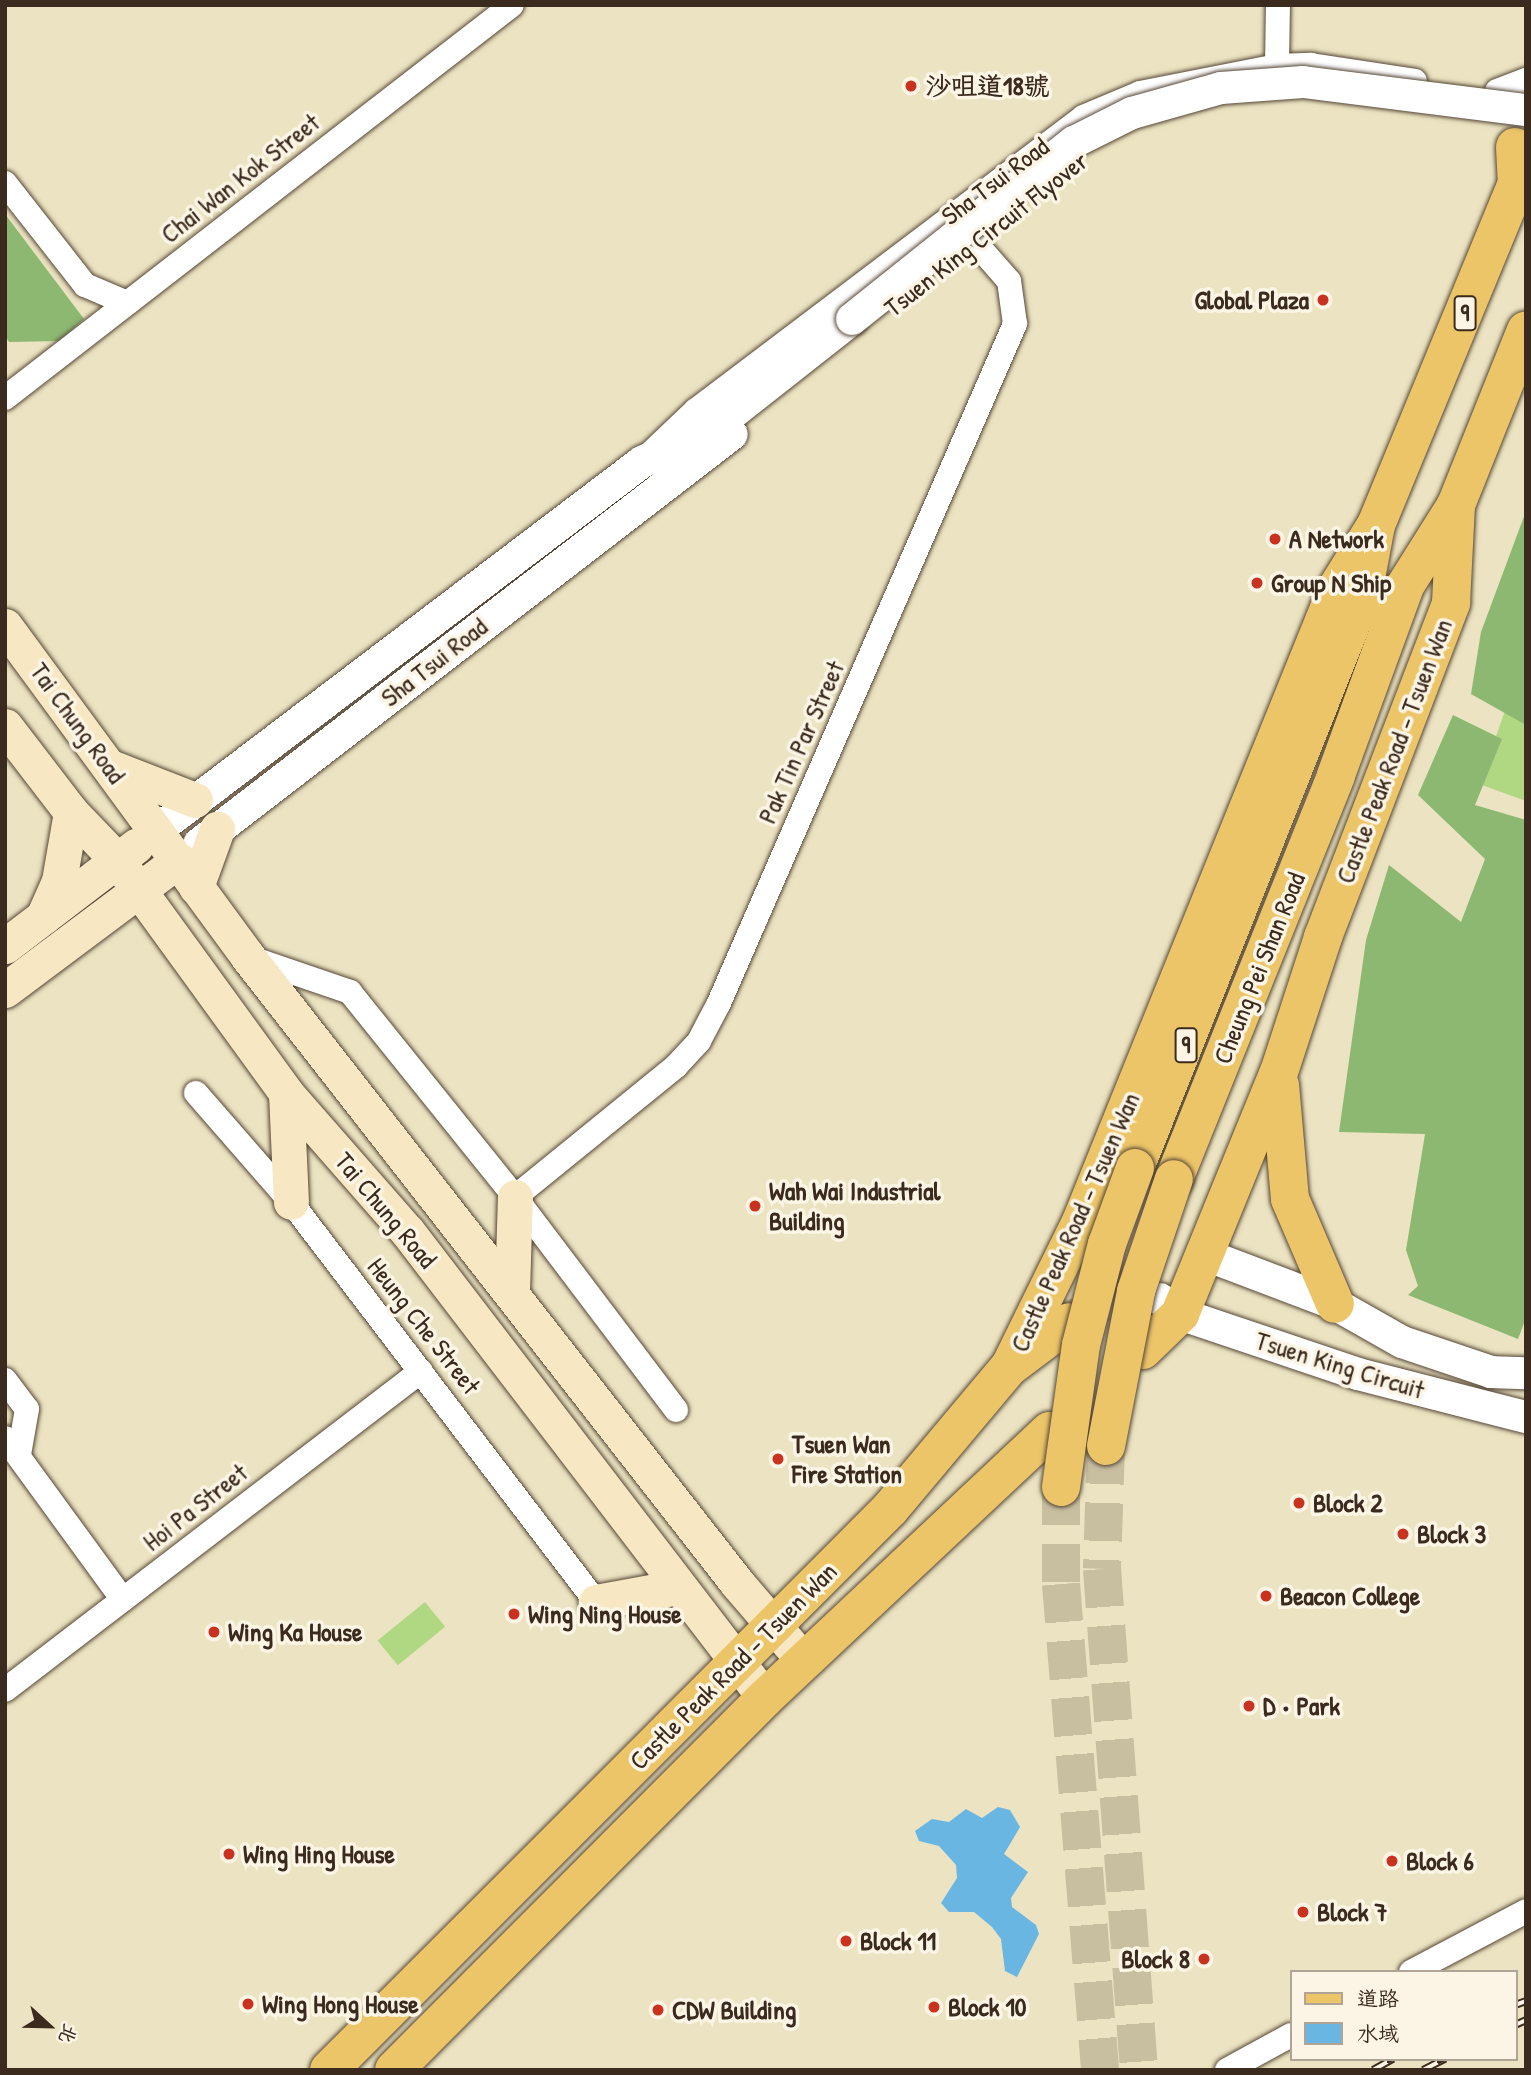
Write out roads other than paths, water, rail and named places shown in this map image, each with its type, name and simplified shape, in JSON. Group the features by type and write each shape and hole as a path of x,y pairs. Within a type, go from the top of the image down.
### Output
{"main road":[{"name":"Castle Peak Road – Tsuen Wan","path":"329,2070 890,1509 1010,1366 1105,1179 1338,586 1376,525 1521,159"},
{"name":"Castle Peak Road – Tsuen Wan","path":"1206,1255 1279,1072 1323,937 1451,603 1456,505 1526,330"},
{"name":"Cheung Pei Shan Road","path":"1106,1446 1127,1328 1156,1227 1273,935 1405,586 1456,505"},
{"name":"Castle Peak Road – Tsuen Wan","path":"1332,674 1363,594 1376,525"},
{"name":"Tai Chung Road","path":"5,626 113,768 248,957 690,1521 804,1661"},
{"name":"Cheung Pei Shan Road","path":"1061,1487 1076,1370 1107,1244 1237,921 1332,674"},
{"name":"Tai Chung Road","path":"5,726 71,812 117,860 136,891 286,1093 407,1231 765,1698"},
{"path":"113,768 195,800"},
{"path":"5,946 43,918 65,889 71,812"},
{"path":"5,990 136,891 188,874 217,829"},
{"name":"Sha Tsui Road","path":"65,889 117,860 156,831"},
{"path":"1279,1072 1282,1147 1290,1199 1335,1304"},
{"path":"286,1093 291,1202"},
{"path":"512,1291 515,1213"},
{"path":"1143,1350 1169,1295 1206,1255"},
{"path":"1010,1366 1069,1322"},
{"name":"Castle Peak Road – Tsuen Wan","path":"394,2070 765,1698 1049,1431"},
{"path":"596,1602 678,1587"}],"street":[{"name":"Chai Wan Kok Street","path":"5,398 512,5"},
{"path":"1278,5 1278,66"},
{"name":"Sha Tsui Road","path":"156,831 642,462 696,410 937,232 1062,130 1114,102 1278,66 1311,65 1415,81"},
{"path":"1497,91 1526,80"},
{"name":"Tsuen King Circuit Flyover","path":"856,326 1074,142 1132,113 1221,88 1303,82 1526,110"},
{"name":"Tsuen King Circuit Flyover","path":"856,326 1081,156 1142,126 1222,104 1302,100 1521,159"},
{"path":"5,183 85,285 127,303"},
{"name":"Pak Tin Par Street","path":"515,1213 676,1066 699,1041 719,1003 1014,324 1009,281 980,248"},
{"name":"Sha Tsui Road","path":"217,829 856,326"},
{"name":"Sha Tsui Road","path":"642,462 716,436"},
{"path":"248,957 350,992 515,1213 676,1410"},
{"name":"Heung Che Street","path":"196,1093 291,1202 596,1602"},
{"name":"Tsuen King Circuit","path":"1206,1255 1335,1304 1402,1342 1491,1372 1526,1373"},
{"name":"Tsuen King Circuit","path":"1169,1295 1358,1374 1526,1418"},
{"name":"Hoi Pa Street","path":"5,1690 421,1371"},
{"path":"1491,1372 1526,1390"},
{"path":"5,1380 27,1409 12,1446 123,1600"},
{"path":"1415,1970 1526,1911"},
{"path":"1227,2070 1290,2036"}],"water":[{"path":"998,1807 1010,1810 1020,1827 1004,1854 1028,1872 1011,1898 1012,1907 1036,1925 1039,1934 1017,1977 1005,1971 1001,1939 992,1927 974,1912 949,1912 941,1903 957,1878 956,1865 939,1846 919,1841 915,1831 932,1819 949,1822 966,1809 982,1818"}],"tunnel":[{"path":"1069,1322 1120,1292 1169,1272"},
{"path":"1106,1446 1102,1569 1139,2070"},
{"path":"1061,1487 1061,1584 1100,2070"}],"railway":[{"path":"1517,2004 1526,2001"},
{"path":"1517,2024 1526,2020"},
{"path":"1373,2070 1389,2061"},
{"path":"1423,2070 1441,2061"}],"place":[{"name":"沙咀道18號","path":"911,86"},
{"name":"Global Plaza","path":"1323,300"},
{"name":"A Network","path":"1275,539"},
{"name":"Group N Ship","path":"1257,583"},
{"name":"Wah Wai Industrial Building","path":"755,1206"},
{"name":"Tsuen Wan Fire Station","path":"778,1459"},
{"name":"Block 2","path":"1299,1503"},
{"name":"Block 3","path":"1403,1534"},
{"name":"Beacon College","path":"1266,1596"},
{"name":"Wing Ning House","path":"514,1614"},
{"name":"Wing Ka House","path":"214,1632"},
{"name":"D • Park","path":"1249,1706"},
{"name":"Wing Hing House","path":"229,1854"},
{"name":"Block 6","path":"1392,1861"},
{"name":"Block 7","path":"1303,1912"},
{"name":"Block 11","path":"846,1941"},
{"name":"Block 8","path":"1204,1959"},
{"name":"Wing Hong House","path":"248,2004"},
{"name":"Block 10","path":"934,2007"},
{"name":"CDW Building","path":"658,2010"}]}
